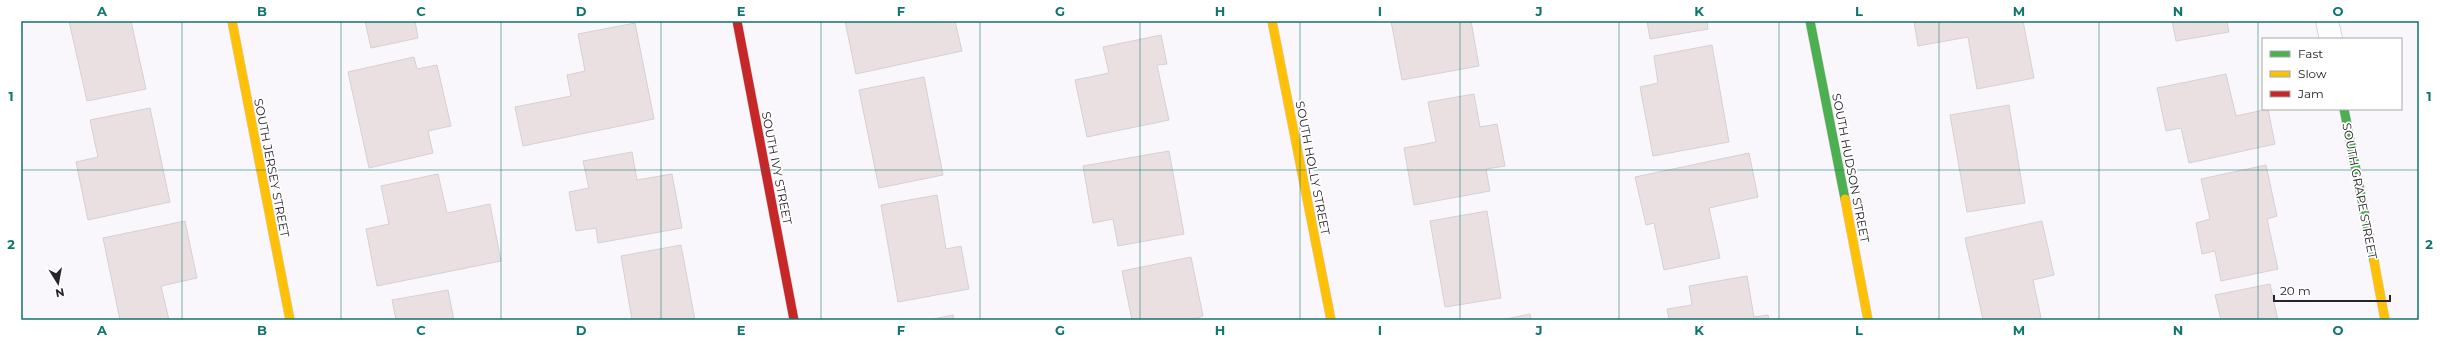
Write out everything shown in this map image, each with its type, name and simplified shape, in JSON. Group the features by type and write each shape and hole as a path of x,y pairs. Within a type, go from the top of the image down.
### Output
{"street":[{"name":"SOUTH JERSEY STREET","path":"232,21 290,320"},
{"name":"SOUTH IVY STREET","path":"737,21 794,320"},
{"name":"SOUTH HOLLY STREET","path":"1272,21 1332,320"},
{"name":"SOUTH HUDSON STREET","path":"1810,21 1868,320"},
{"path":"2327,21 2331,38"},
{"name":"SOUTH GRAPE STREET","path":"2344,110 2385,320"}],"building":[{"path":"69,21 131,21 146,89 87,101"},
{"path":"365,21 415,21 418,38 371,48"},
{"path":"845,21 955,21 962,51 856,74"},
{"path":"1391,21 1471,21 1479,66 1402,80"},
{"path":"1647,21 1707,21 1708,29 1650,39"},
{"path":"1914,21 2023,21 2034,78 1977,89 1968,37 1918,46"},
{"path":"2172,21 2227,21 2229,32 2176,41"},
{"path":"635,23 654,119 523,146 515,107 571,96 567,75 585,71 578,34"},
{"path":"1161,35 1167,64 1157,65 1169,120 1087,137 1075,80 1109,73 1103,47"},
{"path":"1712,45 1729,142 1653,156 1640,87 1658,83 1654,56"},
{"path":"414,57 417,69 437,65 451,126 428,131 433,153 369,168 348,72"},
{"path":"2226,74 2236,116 2268,110 2275,144 2189,163 2181,128 2166,131 2157,88"},
{"path":"924,77 943,175 879,188 859,90"},
{"path":"1474,94 1480,127 1497,124 1505,166 1486,169 1490,191 1414,205 1404,148 1436,142 1428,102"},
{"path":"2009,105 2025,203 1967,212 1950,115"},
{"path":"150,108 170,202 88,220 76,162 98,157 90,120"},
{"path":"1169,151 1184,234 1118,246 1113,219 1093,223 1083,166"},
{"path":"632,152 637,180 672,174 682,228 598,243 596,228 576,231 569,192 589,188 583,161"},
{"path":"1749,153 1758,197 1709,208 1720,258 1664,270 1654,223 1646,225 1635,177"},
{"path":"2266,165 2277,216 2267,219 2278,269 2221,281 2215,251 2202,254 2196,223 2210,219 2201,179"},
{"path":"438,174 447,213 490,204 501,261 377,286 366,229 389,224 381,186"},
{"path":"937,195 946,249 961,246 969,289 898,302 881,205"},
{"path":"1487,211 1501,298 1445,307 1430,221"},
{"path":"185,221 197,278 161,286 169,320 120,320 103,238"},
{"path":"2042,221 2054,275 2033,280 2041,318 2031,320 1983,320 1965,238"},
{"path":"681,245 695,320 632,320 621,256"},
{"path":"1191,257 1203,316 1190,320 1132,320 1122,271"},
{"path":"1747,276 1754,317 1768,315 1769,320 1669,320 1667,309 1692,305 1689,286"},
{"path":"2270,284 2278,320 2221,320 2215,295"},
{"path":"448,290 454,320 396,320 392,300"},
{"path":"1530,314 1531,320 1501,320"},
{"path":"953,315 954,320 929,320"}],"traffic: fast":[{"path":"1810,21 1845,199"},
{"path":"2344,110 2374,261"}],"traffic: slow":[{"path":"232,21 290,320"},
{"path":"1272,21 1331,320"},
{"path":"1845,199 1868,320"},
{"path":"2374,261 2385,320"}],"traffic: jam":[{"path":"737,21 794,320"}]}
